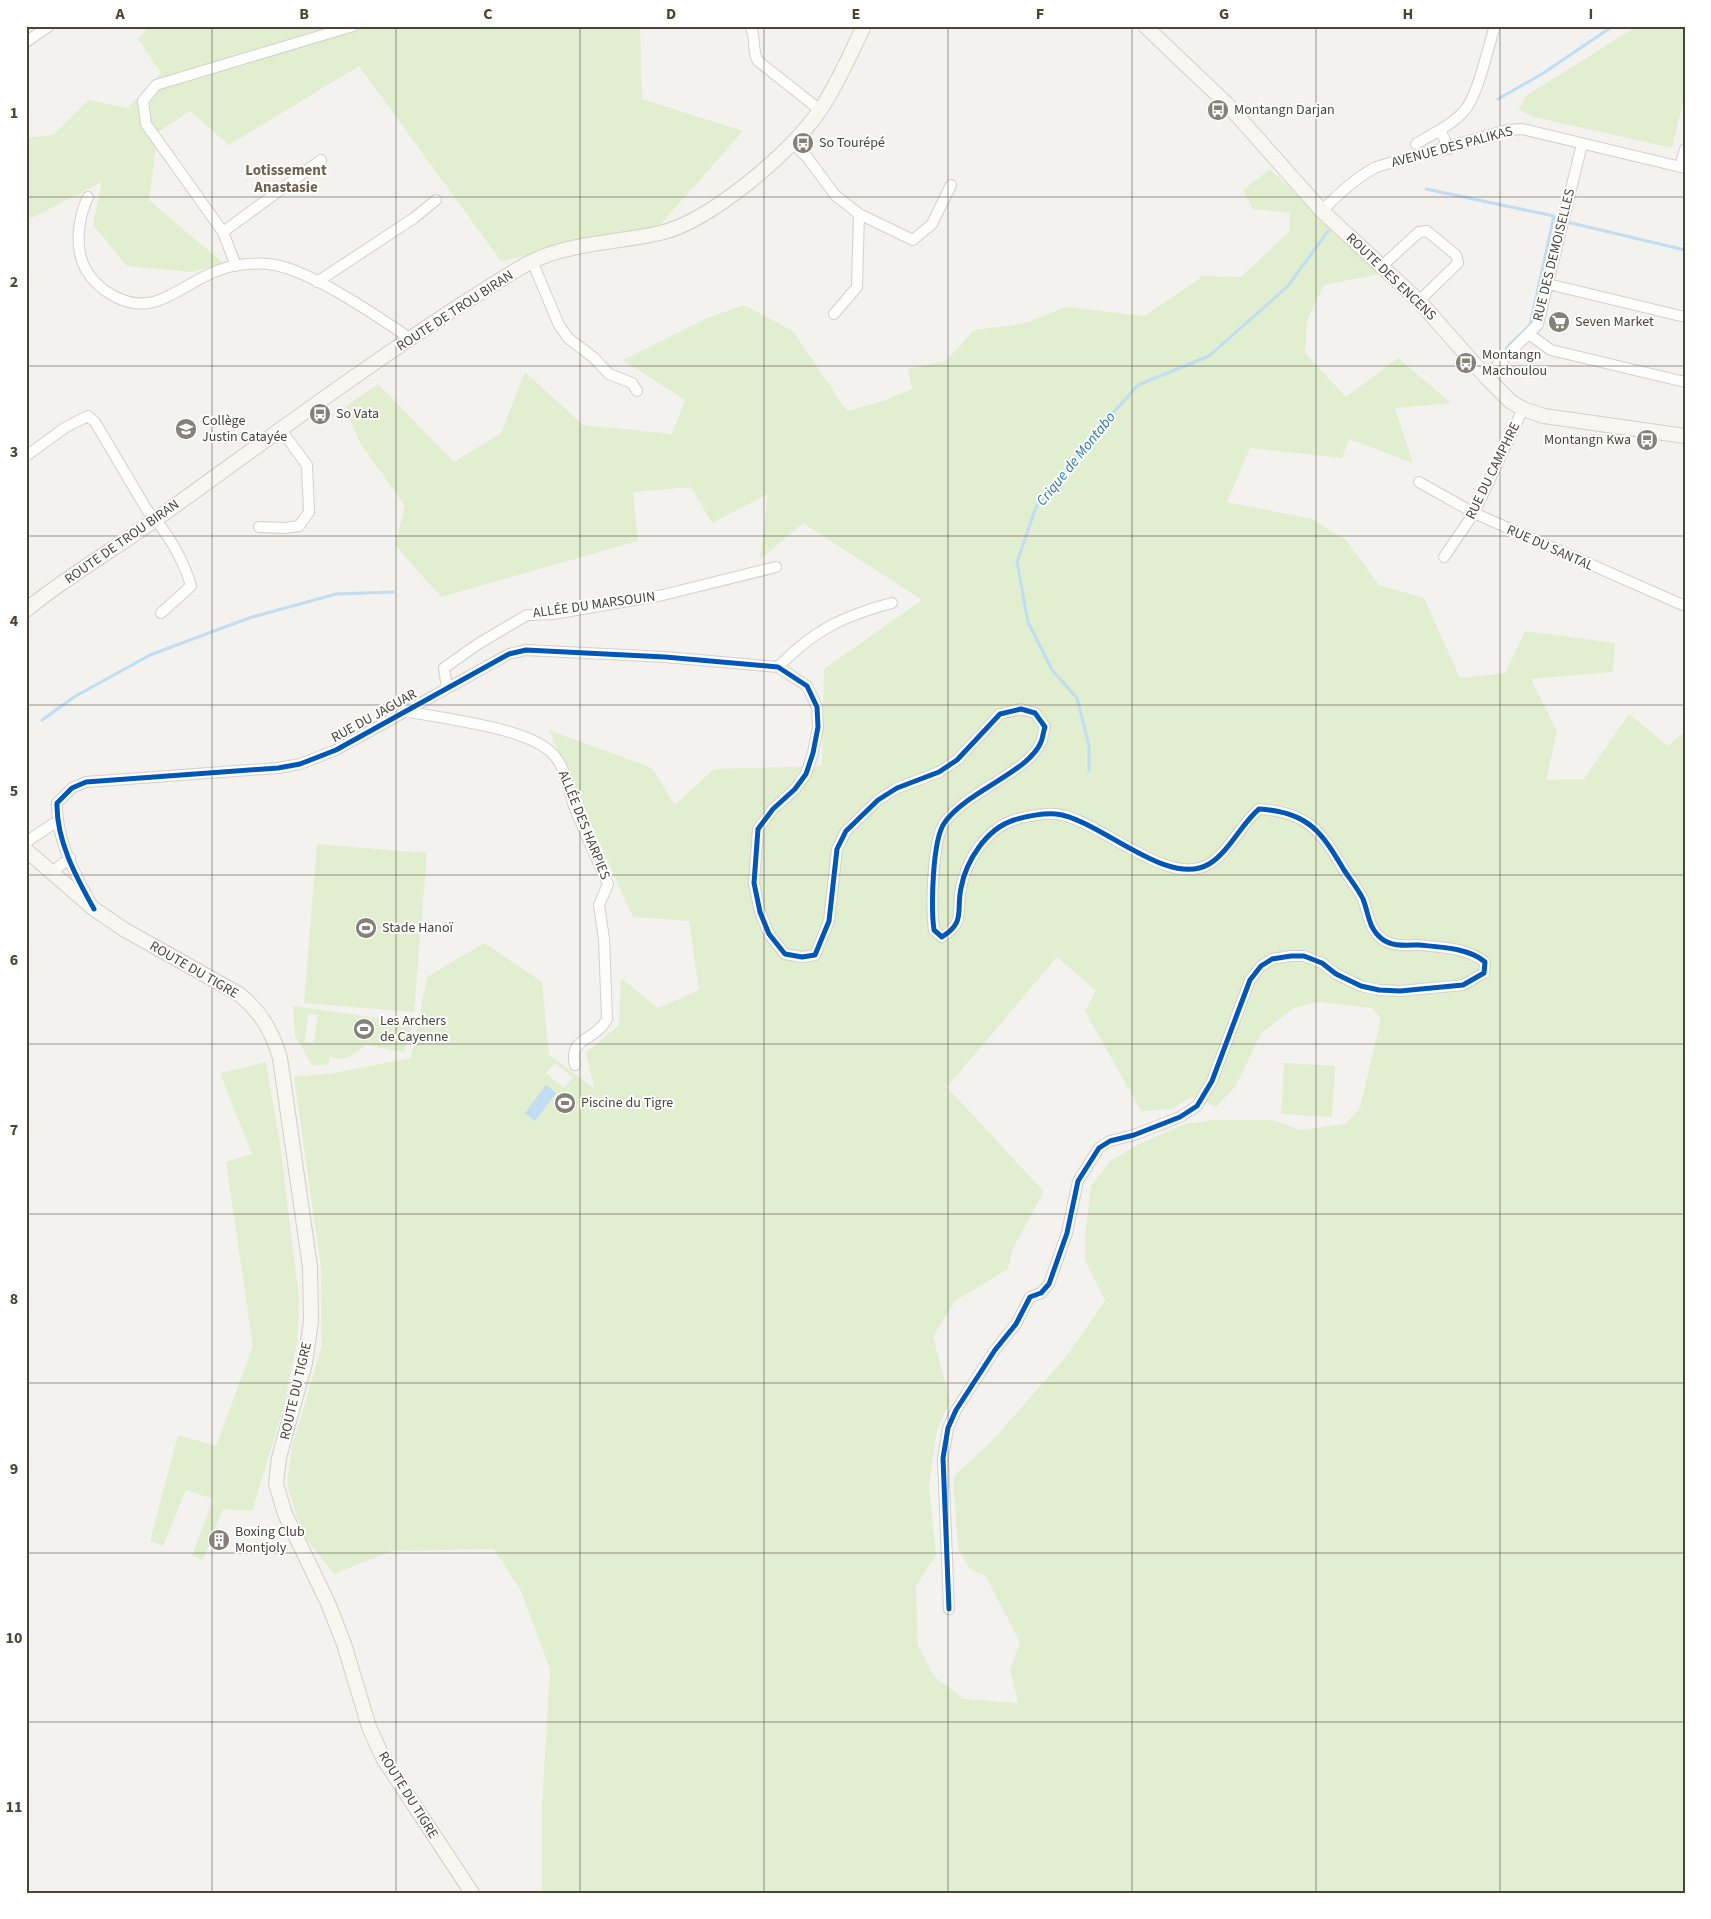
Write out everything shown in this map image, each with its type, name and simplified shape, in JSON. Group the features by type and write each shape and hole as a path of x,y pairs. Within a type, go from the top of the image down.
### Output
{"main road":[{"name":"ROUTE DE TROU BIRAN","path":"26,610 444,315 532,261 573,246 659,233 678,228 702,216 760,172 792,143 820,110 864,26"},
{"name":"ROUTE DES ENCENS","path":"1145,26 1227,104 1322,212 1419,301 1486,377 1510,401 1523,409 1544,416 1685,435"},
{"name":"ROUTE DU TIGRE","path":"26,850 94,909 156,949 239,994 254,1006 274,1039 280,1058 308,1258 311,1321 305,1363 279,1458 276,1484 289,1522 328,1603 344,1644 369,1727 382,1758 472,1893"}],"street":[{"path":"26,42 49,26"},
{"path":"236,266 223,232 146,124 143,101 156,84 353,26"},
{"path":"750,26 754,34 755,56 758,61 820,110"},
{"path":"1416,144 1456,119 1469,103 1495,26"},
{"name":"AVENUE DES PALIKAS","path":"1322,212 1340,192 1362,175 1376,168 1449,149 1508,130 1522,129 1682,168"},
{"path":"1440,130 1449,149"},
{"path":"792,143 807,157 835,195 859,214 913,240 932,224 951,185"},
{"name":"RUE DES DEMOISELLES","path":"1486,377 1530,335 1538,324 1582,144"},
{"path":"1682,168 1685,149"},
{"path":"223,232 321,160"},
{"path":"88,197 82,209 80,225 79,245 83,265 93,281 118,299 156,301 223,268 273,264 289,268 317,282 411,338"},
{"path":"317,282 414,218 436,200"},
{"path":"834,314 857,287 859,214"},
{"path":"1382,266 1418,232 1427,231 1456,255 1458,263 1419,301"},
{"path":"532,261 559,324 568,338 594,358 609,374 632,383 637,391"},
{"path":"1548,284 1685,317"},
{"path":"1530,335 1551,350 1685,382"},
{"name":"RUE DU CAMPHRE","path":"1444,557 1474,513 1523,409"},
{"path":"26,456 66,427 88,416 101,431 147,510 156,519 187,571 191,586 162,613"},
{"path":"259,527 284,528 299,526 309,512 306,465 281,430"},
{"name":"RUE DU SANTAL","path":"1419,482 1474,513 1685,606"},
{"name":"ALLÉE DU MARSOUIN","path":"447,688 444,668 478,644 527,615 553,614 662,595 776,567"},
{"path":"778,667 802,645 841,619 892,603"},
{"name":"RUE DU JAGUAR","path":"56,822 57,804 72,788 86,782 278,768 300,764 336,750 509,654 526,650 665,657 778,667 807,686 817,707 818,727 813,753 806,774 773,809 758,829 754,883 760,912 769,934 786,954 802,957 815,955 829,921 837,849 846,831 861,815 897,788 939,772 957,760 1000,714 1021,709 1035,713 1045,727 1041,743 1030,757 978,792 944,823 938,842 931,908 934,930 942,937 954,930 960,916 960,891 965,869 995,830 1014,820 1056,814 1091,828 1156,862 1178,870 1192,870 1209,864 1259,809 1280,810 1294,815 1324,837 1362,898 1370,926 1383,940 1396,945 1457,950 1478,956 1485,962 1484,972 1463,985 1400,991 1361,986 1336,974 1322,963 1304,956 1272,959 1261,966 1250,980 1212,1081 1198,1106 1180,1117 1134,1135 1110,1140 1099,1148 1078,1181 1067,1233 1049,1284 1041,1293 1030,1297 1016,1324 995,1350 964,1397 948,1428 942,1480 949,1609"},
{"name":"ALLÉE DES HARPIES","path":"405,711 511,733 540,744 559,763 575,809 608,884 599,905 604,939 606,1019 599,1031 579,1043 574,1049 574,1065"},
{"path":"26,842 56,822 77,879 94,909"},
{"path":"52,872 70,858"}],"green space":[{"path":"149,26 640,26 642,99 743,131 660,225 501,261 359,66 229,145 190,111 158,132 149,200 223,263 192,272 127,266 93,225 102,182 26,221 26,138 53,135 88,100 128,108 161,73 138,39"},
{"path":"1637,26 1685,26 1685,92 1672,148 1534,117 1519,110 1526,96"},
{"path":"1270,169 1380,274 1324,285 1307,321 1305,353 1346,397 1398,358 1451,403 1395,408 1413,463 1349,439 1342,458 1250,448 1227,502 1312,519 1346,540 1379,585 1424,598 1460,678 1505,673 1525,631 1615,643 1613,672 1531,679 1557,731 1546,780 1584,779 1629,714 1668,746 1685,731 1685,1893 542,1893 542,1805 550,1669 521,1591 494,1549 391,1551 334,1574 303,1535 287,1486 292,1447 322,1345 321,1268 294,1077 334,1073 411,1058 427,977 484,943 542,982 549,1055 594,1088 586,1053 619,1025 621,978 658,1008 699,990 689,921 633,917 549,730 652,768 675,805 714,769 822,766 824,669 922,600 803,523 760,560 768,494 712,523 691,487 633,492 638,541 441,597 395,545 405,506 360,443 345,407 378,384 454,462 501,433 525,372 583,425 672,434 685,400 623,360 707,318 744,305 793,331 847,411 883,401 912,389 908,369 946,361 974,330 1022,324 1066,307 1145,316 1203,276 1241,277 1290,231 1290,213 1253,209 1243,190","holes":["1057,957 1096,991 1085,1011 1141,1111 1172,1109 1192,1097 1216,1107 1236,1086 1261,1033 1294,1008 1319,1002 1372,1008 1381,1018 1360,1108 1345,1124 1300,1130 1273,1120 1215,1120 1185,1124 1141,1143 1110,1161 1091,1186 1085,1237 1085,1260 1105,1301 1065,1358 990,1443 953,1477 958,1549 969,1568 986,1577 1020,1642 1010,1670 1018,1703 964,1699 935,1677 918,1646 916,1586 936,1555 929,1485 937,1430 950,1400 933,1337 955,1301 1008,1269 1013,1248 1044,1192 947,1087","555,1063 573,1078 564,1088 546,1073"]},
{"name":"Stade Hanoï","path":"317,844 427,853 414,1012 304,1003"},
{"name":"Les Archers de Cayenne","path":"293,1006 413,1023 404,1052 367,1045 349,1057 340,1059 329,1056 329,1064 313,1066 295,1036","holes":["308,1014 318,1015 314,1043 305,1042"]},
{"path":"266,1062 280,1144 299,1298 297,1343 284,1406 252,1511 223,1509 203,1560 192,1556 213,1499 186,1490 163,1546 150,1541 178,1435 216,1446 253,1346 226,1162 252,1154 220,1073"},
{"path":"1284,1063 1335,1066 1332,1117 1281,1114"}],"water":[{"path":"546,1085 556,1093 535,1121 525,1113"}],"waterway":[{"name":"Crique de Montabo","path":"1498,99 1542,74 1613,26"},
{"path":"1426,189 1554,216 1530,325 1507,347"},
{"path":"1567,222 1685,250"},
{"name":"Crique de Montabo","path":"1089,771 1089,746 1077,698 1052,670 1028,622 1017,562 1036,507 1090,439 1138,385 1209,356 1288,286 1328,231"},
{"path":"42,720 74,697 150,655 249,618 336,594 393,592"}],"cycle path":[{"path":"94,909 68,858 60,831 57,803 72,788 86,782 278,768 300,764 336,750 509,654 526,650 665,657 778,667 807,686 817,707 818,727 813,753 806,774 795,789 773,809 758,829 754,883 760,912 769,934 785,954 802,957 815,955 829,921 837,849 846,831 878,800 897,788 939,772 957,760 1000,714 1021,709 1035,713 1045,727 1042,740 1034,753 1024,763 955,811 945,822 941,831 935,858 933,906 934,930 942,937 950,932 957,921 961,888 967,867 986,838 1004,824 1024,817 1056,814 1093,827 1154,860 1174,867 1192,869 1209,864 1216,859 1259,809 1290,814 1301,819 1320,834 1361,895 1371,925 1377,935 1386,942 1454,949 1471,954 1485,962 1484,973 1463,985 1400,991 1379,990 1361,986 1336,974 1322,963 1304,956 1272,959 1261,966 1250,980 1212,1081 1197,1106 1180,1117 1134,1135 1110,1141 1099,1148 1078,1181 1067,1233 1049,1284 1041,1293 1030,1297 1016,1324 995,1350 956,1410 948,1428 943,1458 949,1609"}],"place":[{"name":"Montangn Darjan","path":"1218,110"},
{"name":"So Tourépé","path":"803,143"},
{"name":"Seven Market","path":"1559,322"},
{"name":"Montangn Machoulou","path":"1466,363"},
{"name":"So Vata","path":"320,414"},
{"name":"Collège Justin Catayée","path":"186,429"},
{"name":"Montangn Kwa","path":"1647,440"},
{"name":"Stade Hanoï","path":"366,928"},
{"name":"Les Archers de Cayenne","path":"364,1029"},
{"name":"Piscine du Tigre","path":"565,1103"},
{"name":"Boxing Club Montjoly","path":"219,1540"}],"district":[{"name":"Lotissement Anastasie","path":"286,178"}]}
